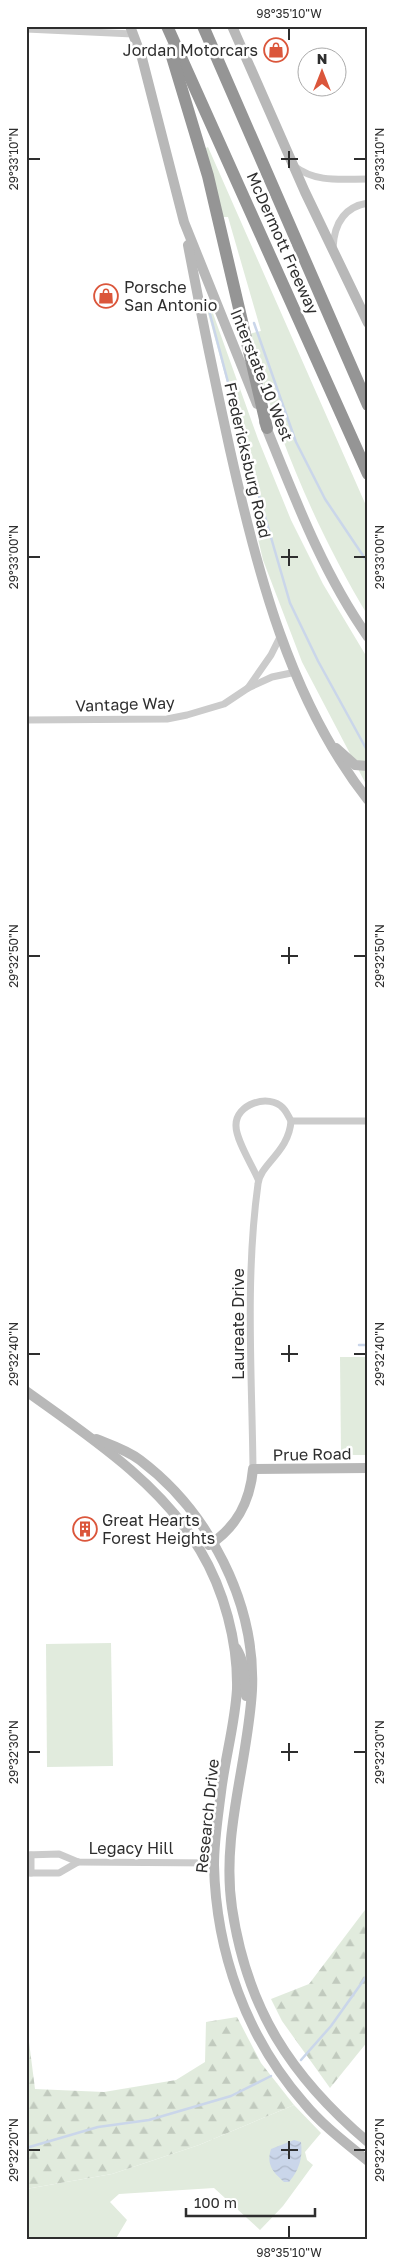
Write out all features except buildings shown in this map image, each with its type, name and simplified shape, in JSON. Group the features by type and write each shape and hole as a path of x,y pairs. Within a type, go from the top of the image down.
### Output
{"highway":[{"name":"McDermott Freeway","path":"165,26 368,474"},
{"path":"165,26 208,176 267,428"},
{"name":"McDermott Freeway","path":"203,26 368,405"}],"main road":[{"path":"232,26 293,165 368,323"},
{"name":"Interstate 10 West","path":"132,30 142,58 184,222 319,555 355,620 368,637"},
{"name":"Fredericksburg Road","path":"184,222 209,355 257,565 296,672 328,740 352,780 368,800"},
{"path":"328,740 355,765 368,766"},
{"path":"26,1391 87,1435 157,1495 201,1550"},
{"path":"87,1435 139,1459 189,1507 213,1542"},
{"name":"Prue Road","path":"201,1550 224,1534 244,1509 249,1497 253,1469 368,1468"},
{"name":"Research Drive","path":"213,1542 233,1586 246,1628 251,1654 250,1707 237,1788 230,1863 231,1907 239,1944 257,2000 278,2042 293,2066 316,2094 368,2142"},
{"name":"Research Drive","path":"201,1550 220,1595 236,1647 237,1689 223,1779 214,1863 216,1908 228,1964 243,2006 264,2049 281,2074 305,2104 368,2161"},
{"path":"223,1779 232,1773 245,1714 250,1707 245,1696 243,1658 236,1647"},
{"path":"237,1788 230,1797 223,1851 214,1863 220,1867 224,1877 234,1936 239,1944"}],"street":[{"path":"35,29 54,26"},
{"path":"26,29 132,30"},
{"path":"293,165 308,176 321,179 368,179"},
{"path":"332,249 334,234 342,216 354,207 368,203"},
{"name":"Vantage Way","path":"248,688 271,656 282,634"},
{"name":"Vantage Way","path":"26,720 167,718 187,715 224,704 248,688 272,676 296,672"},
{"name":"Laureate Drive","path":"253,1469 251,1266 258,1179 239,1138 236,1126 238,1116 254,1102 264,1101 274,1102 283,1107 291,1121"},
{"path":"258,1179 287,1139 291,1121 368,1121"},
{"name":"Legacy Hill","path":"29,1855 59,1854 78,1862 214,1863"},
{"path":"29,1855 29,1873"},
{"name":"Legacy Hill","path":"29,1873 60,1873 78,1862"}],"green space":[{"path":"208,147 368,510 368,616 314,514 271,408 248,334 261,331 228,217 221,217 204,149"},
{"path":"210,305 258,439 291,520 323,584 368,659 368,788 302,662 263,560 255,526 266,524 206,306"},
{"path":"340,1357 368,1357 368,1455 341,1455"},
{"path":"111,1643 113,1766 47,1767 46,1644"},
{"path":"368,1906 368,2041 330,2088 282,2021 271,1999 309,1984"},
{"path":"27,1981 28,2034 35,2089 104,2092 176,2080 205,2062 206,2022 237,2017 261,2063 294,2105 199,2145 112,2174 26,2189"},
{"path":"294,2105 321,2133 305,2152 307,2160 313,2165 283,2206 260,2230 214,2188 119,2194 110,2202 127,2220 115,2240 26,2240 26,2189 112,2174 199,2145"}],"water":[{"path":"294,2140 301,2142 301,2159 298,2168 289,2182 284,2182 270,2164 271,2149"}],"waterway":[{"path":"210,314 248,458 290,603 318,661 368,752"},
{"path":"254,323 296,442 325,499 368,563"},
{"path":"359,1345 368,1345"},
{"path":"301,2060 331,2026 368,1974"},
{"path":"26,2148 98,2127 149,2120 231,2096 271,2076"}],"place":[{"name":"Jordan Motorcars","path":"276,50"},
{"name":"Porsche San Antonio","path":"106,296"},
{"name":"Great Hearts Forest Heights","path":"85,1529"}]}
